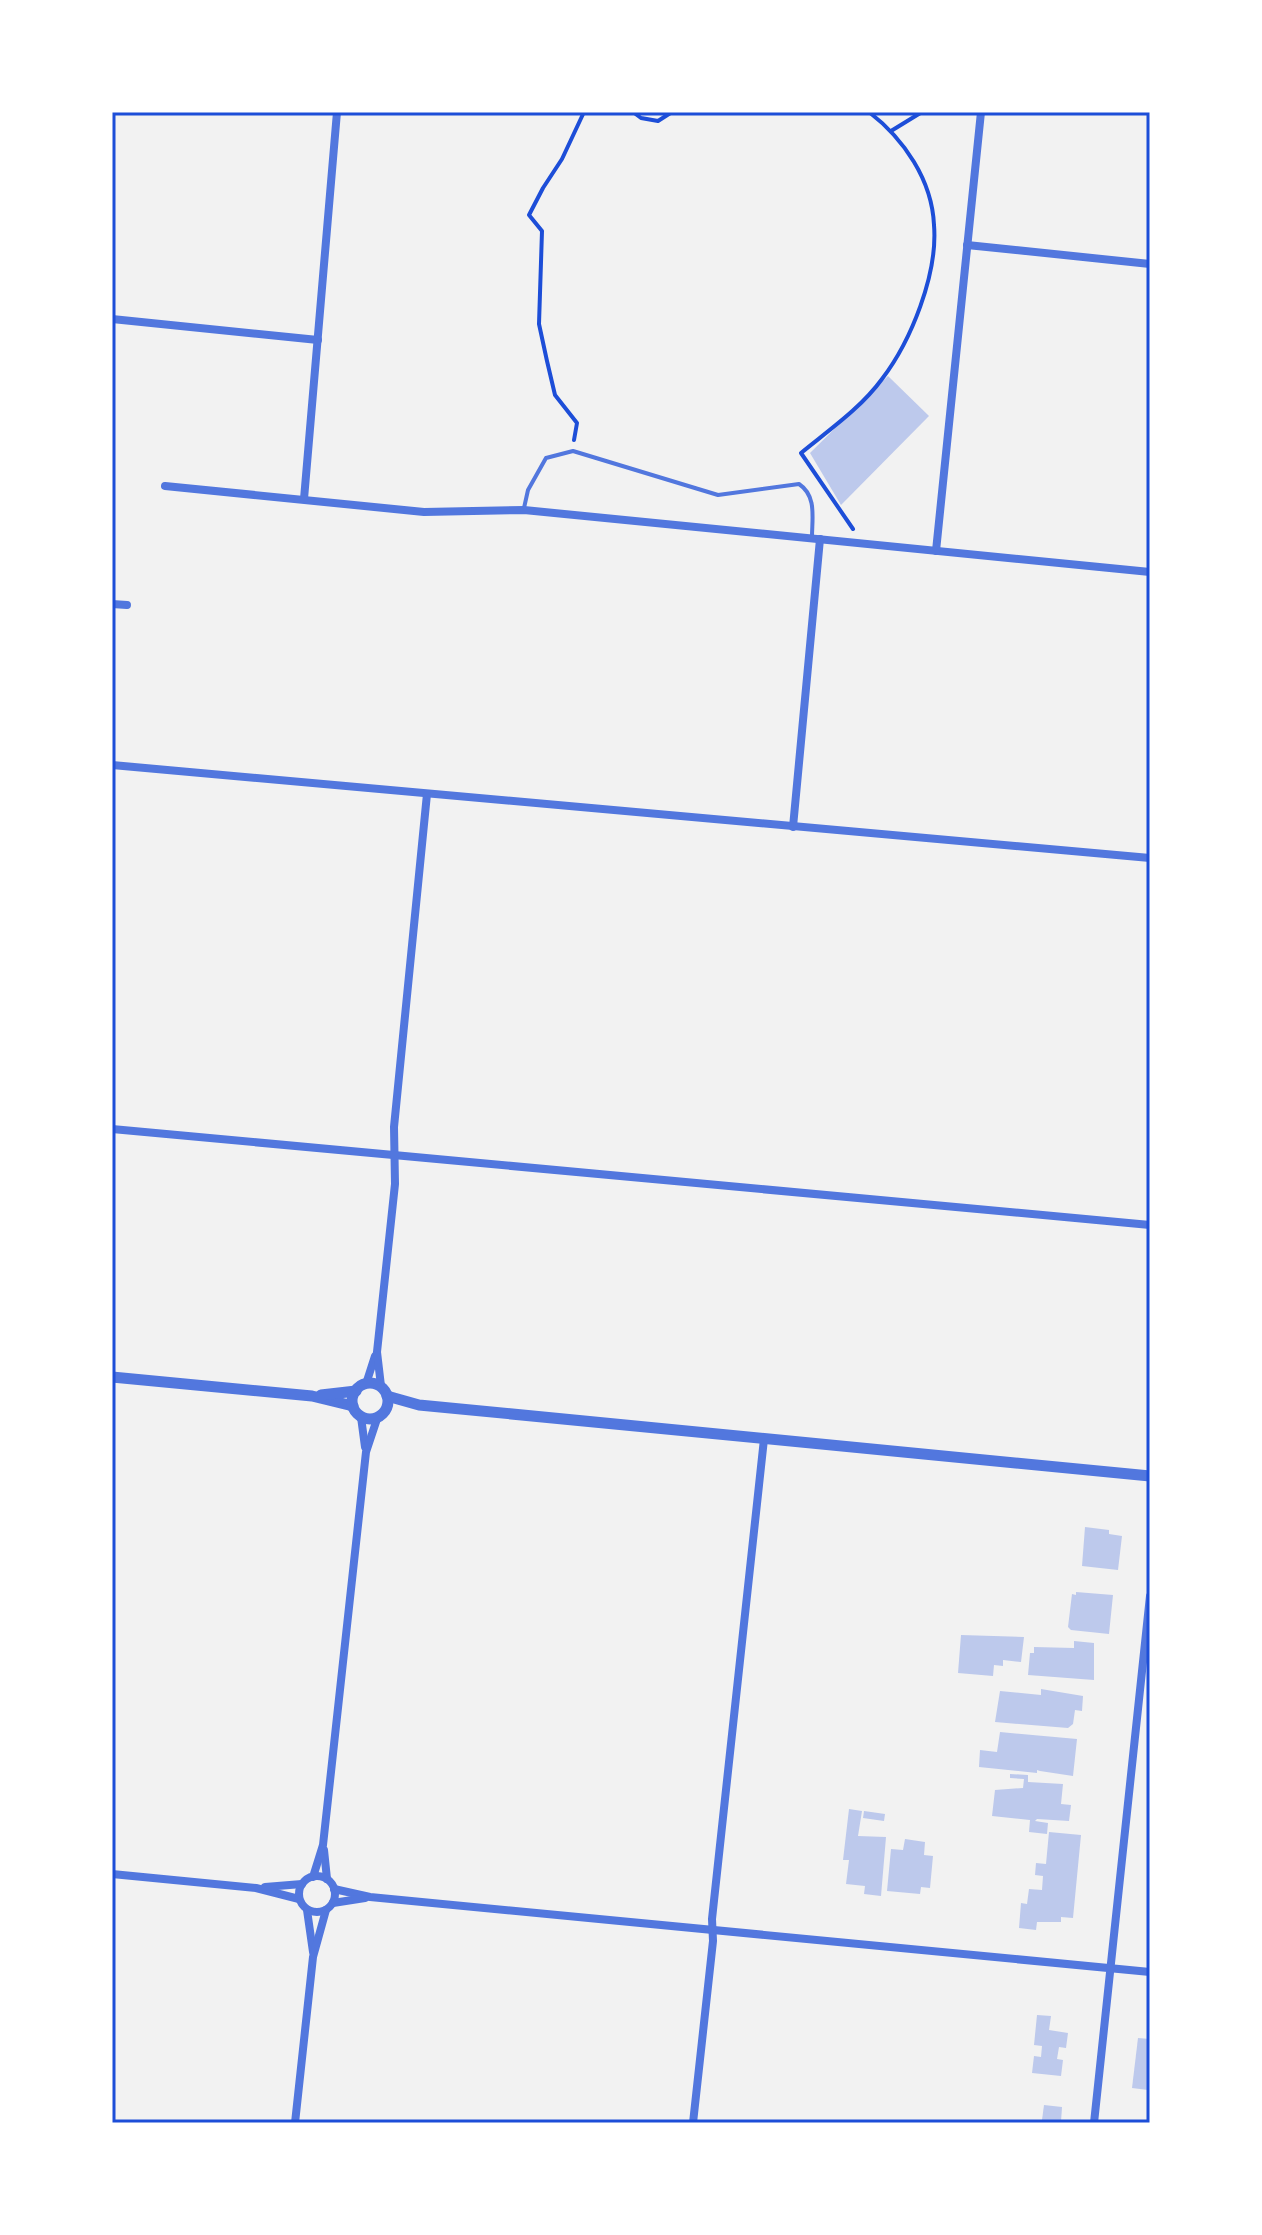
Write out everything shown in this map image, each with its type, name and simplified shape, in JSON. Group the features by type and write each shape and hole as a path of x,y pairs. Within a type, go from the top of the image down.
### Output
{"street":[{"path":"304,499 337,112"},
{"path":"936,551 981,112"},
{"path":"967,245 1150,264"},
{"path":"112,319 318,340"},
{"path":"165,486 424,512 524,510 1150,572"},
{"path":"793,827 816,538"},
{"path":"112,604 127,605"},
{"path":"112,765 1150,858"},
{"path":"386,1410 377,1352 395,1184 396,1103 427,794"},
{"path":"112,1129 1150,1225"},
{"path":"353,1406 377,1352"},
{"path":"112,1377 312,1396 353,1406 361,1417 366,1452"},
{"path":"312,1396 361,1387 384,1391 419,1405"},
{"path":"256,1888 302,1884 313,1877 323,1845 366,1452 377,1419 386,1410 419,1405 1150,1476"},
{"path":"361,1417 377,1419"},
{"path":"693,2123 764,1439"},
{"path":"1094,2123 1150,1596"},
{"path":"323,1845 327,1879 334,1889 333,1903"},
{"path":"112,1874 256,1888 299,1899 307,1910 313,1957"},
{"path":"313,1877 327,1879"},
{"path":"299,1899 302,1884"},
{"path":"334,1889 370,1897 1150,1972"},
{"path":"307,1910 320,1912 333,1903 370,1897"},
{"path":"295,2123 313,1957 326,1910"}],"lane":[{"path":"524,510 528,490 546,458 573,451 718,495 799,484 808,490 816,538"}],"path":[{"path":"573,451 577,423 555,395 539,324 542,231 529,215 562,159 584,112"},
{"path":"633,112 641,118 658,121 672,112"},
{"path":"863,544 801,453 882,380 905,344 925,288 934,225 925,189 911,154 869,112"},
{"path":"891,131 922,112"}],"building":[{"path":"888,376 929,416 841,505 810,453"},
{"path":"1085,1527 1109,1530 1109,1534 1122,1536 1118,1570 1082,1566"},
{"path":"1076,1592 1113,1595 1109,1634 1071,1630 1068,1627 1072,1594 1076,1595"},
{"path":"961,1635 1024,1637 1021,1662 1003,1660 1003,1666 994,1665 993,1676 958,1673"},
{"path":"1074,1641 1094,1643 1094,1680 1028,1675 1030,1653 1034,1653 1034,1647 1074,1648"},
{"path":"1041,1689 1083,1696 1082,1711 1075,1710 1073,1724 1068,1728 995,1722 1000,1691 1041,1695"},
{"path":"1000,1732 1077,1739 1073,1776 1037,1770 1037,1773 979,1767 980,1750 997,1752"},
{"path":"1010,1774 1028,1775 1028,1782 1063,1784 1061,1804 1071,1805 1069,1821 1037,1819 1035,1821 1048,1823 1047,1834 1029,1832 1030,1820 992,1816 995,1790 1023,1788 1024,1779 1010,1778"},
{"path":"849,1809 862,1811 858,1836 886,1837 881,1896 864,1894 865,1886 846,1884 849,1860 843,1860"},
{"path":"864,1811 885,1814 884,1821 863,1818"},
{"path":"1049,1832 1081,1835 1073,1918 1061,1917 1061,1922 1037,1922 1036,1930 1019,1928 1021,1903 1027,1904 1029,1889 1042,1890 1043,1876 1035,1875 1036,1863 1046,1864"},
{"path":"905,1839 925,1842 924,1855 933,1856 930,1888 921,1887 920,1894 887,1891 891,1849 903,1850"},
{"path":"1037,2015 1051,2016 1049,2030 1068,2033 1066,2048 1059,2047 1057,2059 1063,2060 1061,2076 1032,2073 1034,2056 1041,2057 1042,2046 1034,2045"},
{"path":"1138,2038 1150,2039 1148,2090 1132,2088"},
{"path":"1044,2105 1062,2107 1061,2122 1042,2120"}]}
